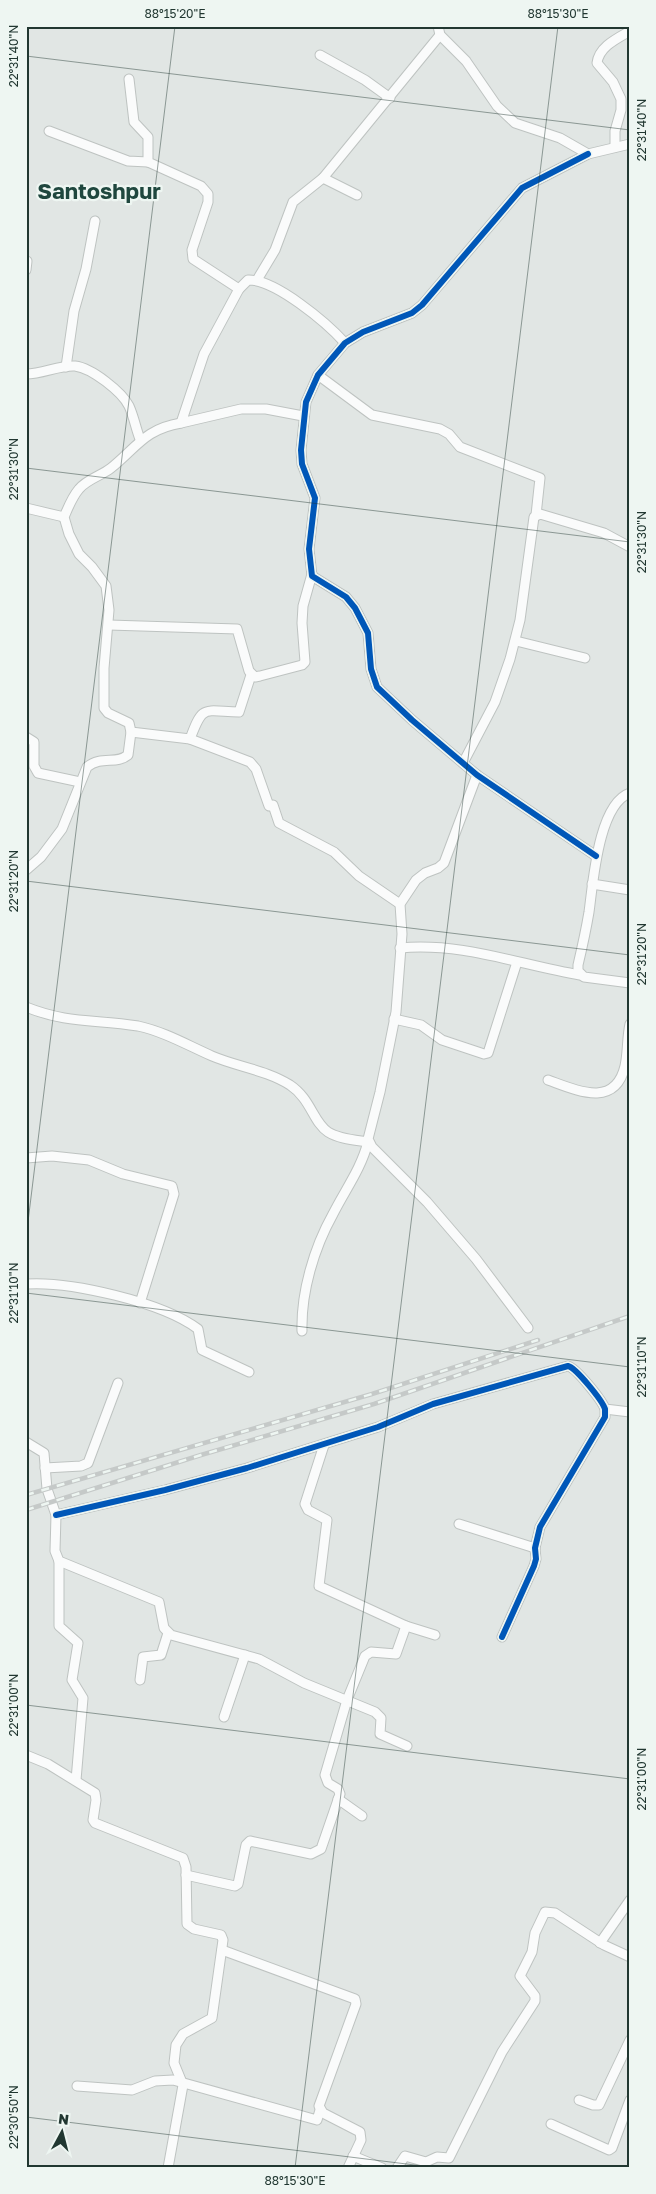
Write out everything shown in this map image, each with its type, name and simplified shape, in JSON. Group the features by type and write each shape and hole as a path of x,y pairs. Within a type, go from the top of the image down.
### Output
{"street":[{"path":"257,280 275,250 293,202 323,178 390,98 439,31 466,61 497,106 515,123 560,138 588,154"},
{"path":"615,147 615,130 621,110 621,99 613,82 597,63 606,46 630,31"},
{"path":"320,56 365,80 390,98"},
{"path":"129,79 134,122 148,137 148,162"},
{"path":"49,131 128,161 148,162 206,189 208,202 191,256 199,264 239,289"},
{"path":"256,676 302,665 305,662 302,623 303,606 312,574 309,548 315,498 302,464 303,416 306,402 318,375 345,343 363,332 412,313 433,294 522,188 588,154 630,144"},
{"path":"323,178 357,195"},
{"path":"66,367 74,311 86,269 94,221"},
{"path":"181,423 204,354 239,289 248,280 257,280 270,284 322,319 345,343"},
{"path":"26,374 39,374 66,367 85,368 98,375 124,398 145,436"},
{"path":"318,375 372,415 440,429 449,434 460,447 540,478 536,515 532,521 516,641 495,702 462,763"},
{"path":"26,870 41,857 62,829 83,772 94,761 103,759 119,760 128,755 131,732 129,723 108,713 104,708 104,668 108,625 106,586 92,567 79,554 69,534 64,517 77,491 83,484 112,467 145,436 164,426 241,409 266,409 303,416"},
{"path":"26,508 64,517"},
{"path":"536,515 540,514 596,530 630,547"},
{"path":"312,574 346,597 355,608 368,633 371,669 377,687 462,763 596,856"},
{"path":"108,625 237,629 256,676 239,712 206,711 199,716 190,739"},
{"path":"516,641 586,658"},
{"path":"131,732 190,739 250,762 256,770 279,823 334,852 359,876 400,904"},
{"path":"26,737 34,742 34,766 38,773 80,782"},
{"path":"302,1331 302,1316 316,1248 364,1159 368,1142 394,1019 400,948 400,904 416,880 444,863 477,774"},
{"path":"580,975 578,965 596,856 612,810 619,800 630,793"},
{"path":"592,884 630,890"},
{"path":"400,948 418,947 478,951 517,962 580,975 630,982"},
{"path":"394,1019 421,1025 434,1036 451,1044 484,1054 488,1053 517,962"},
{"path":"26,1007 54,1017 124,1024 164,1033 211,1055 271,1075 304,1096 322,1127 336,1136 368,1142 427,1202 476,1259 528,1328"},
{"path":"548,1080 592,1094 609,1090 623,1072 630,1024"},
{"path":"26,1158 52,1156 88,1160 123,1174 172,1186 174,1194 140,1303"},
{"path":"29,1284 45,1283 98,1292 140,1303 193,1326 200,1334 200,1348 202,1350 249,1372"},
{"path":"56,1515 165,1490 324,1445 378,1427 433,1404 564,1366 571,1366 605,1409 605,1417 540,1527 535,1548 536,1559 534,1566 502,1637"},
{"path":"45,1468 88,1464 118,1383"},
{"path":"605,1409 630,1412"},
{"path":"26,1442 43,1451 47,1489 56,1515 55,1551 59,1561 59,1626 78,1643 72,1680 83,1698 76,1780"},
{"path":"324,1445 305,1504 308,1510 327,1520 319,1586 406,1626 435,1635"},
{"path":"458,1524 535,1548"},
{"path":"59,1561 159,1602 164,1628 168,1633 183,1640 259,1660 304,1683 380,1715 380,1734 407,1746"},
{"path":"186,1875 235,1886 238,1884 246,1845 250,1841 316,1853 321,1849 340,1792 328,1783 325,1775 347,1700 368,1653 396,1654 406,1626"},
{"path":"140,1680 142,1657 161,1655 168,1633"},
{"path":"224,1717 245,1655"},
{"path":"26,1754 76,1780 95,1793 93,1820 95,1822 178,1855 186,1862 187,1924 194,1929 219,1933 223,1940 212,2018 183,2034 176,2045 174,2063 183,2084 168,2168"},
{"path":"338,1799 362,1816"},
{"path":"600,1943 630,1900"},
{"path":"398,2168 405,2156 426,2162 437,2157 449,2158 502,2052 535,2001 535,1996 520,1976 532,1952 535,1933 545,1912 555,1913 600,1943 630,1957"},
{"path":"77,2086 132,2090 164,2079 317,2120 320,2103 356,2004 355,1999 222,1950"},
{"path":"578,2100 593,2105 600,2105 630,2040"},
{"path":"551,2124 607,2150 611,2150 630,2100"},
{"path":"320,2110 360,2132 361,2140 348,2168"},
{"path":"353,2156 382,2168"}],"railway":[{"path":"26,1510 201,1455 374,1404 630,1316"},
{"path":"26,1495 372,1394 538,1340"}],"cycle path":[{"path":"588,154 522,188 422,305 412,313 363,332 345,343 318,375 306,402 301,450 302,464 315,498 309,549 312,576 346,597 355,608 368,633 371,669 377,687 412,720 477,775 596,856"},
{"path":"56,1515 165,1490 247,1468 378,1427 433,1404 568,1366 582,1378 599,1399 605,1409 605,1417 540,1527 535,1548 536,1559 534,1566 502,1637"}],"district":[{"name":"Santoshpur","path":"99,190"}]}
